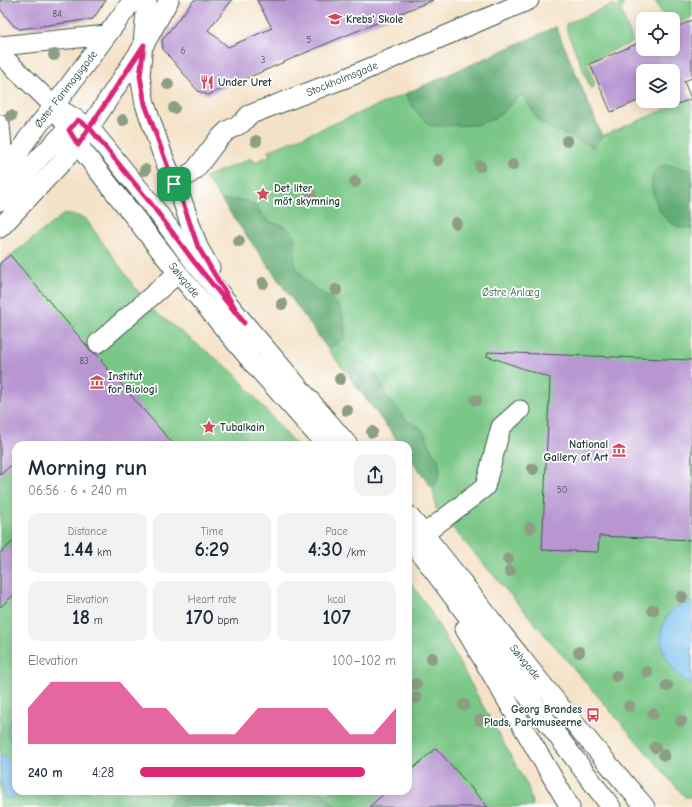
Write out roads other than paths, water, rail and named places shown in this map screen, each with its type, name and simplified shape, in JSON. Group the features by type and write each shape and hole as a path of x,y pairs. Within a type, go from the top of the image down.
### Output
{"street":[{"name":"Øster Farimagsgade","path":"3,176 28,138 54,106 133,0"},
{"name":"Sølvgade","path":"147,0 140,76 145,104 174,184 183,203 198,247 244,323"},
{"path":"0,228 144,45 169,0"},
{"name":"Stockholmsgade","path":"174,184 195,170 217,141 227,131 242,123 249,115 351,76 529,0"},
{"path":"0,201 42,156 78,130 145,25"},
{"path":"0,46 106,35"},
{"name":"Sølvgade","path":"0,54 152,205 195,263 345,441"},
{"path":"0,125 3,176"},
{"name":"Sølvgade","path":"78,130 178,273 252,363 322,441"},
{"path":"98,343 178,273"},
{"path":"520,410 501,427 485,487 417,541 570,807"},
{"name":"Sølvgade","path":"412,527 417,541 611,807"},
{"name":"Sølvgade","path":"417,541 533,672 645,807"}],"water":[{"path":"692,602 692,685 680,677 671,666 664,653 661,640 662,627 667,616 677,607"},
{"path":"12,720 12,740 8,733 8,726"},
{"path":"0,753 12,764 12,795 18,795 17,796 6,799 1,777"}],"place":[{"name":"Krebs' Skole","path":"335,19"},
{"name":"Under Uret","path":"207,82"},
{"name":"Det liter möt skymning","path":"263,194"},
{"name":"Institut for Biologi","path":"97,382"},
{"name":"Tubalkain","path":"209,427"},
{"name":"National Gallery of Art","path":"619,450"},
{"name":"Georg Brandes Plads, Parkmuseerne","path":"593,715"}],"park label":[{"name":"Østre Anlæg","path":"511,292"}]}
